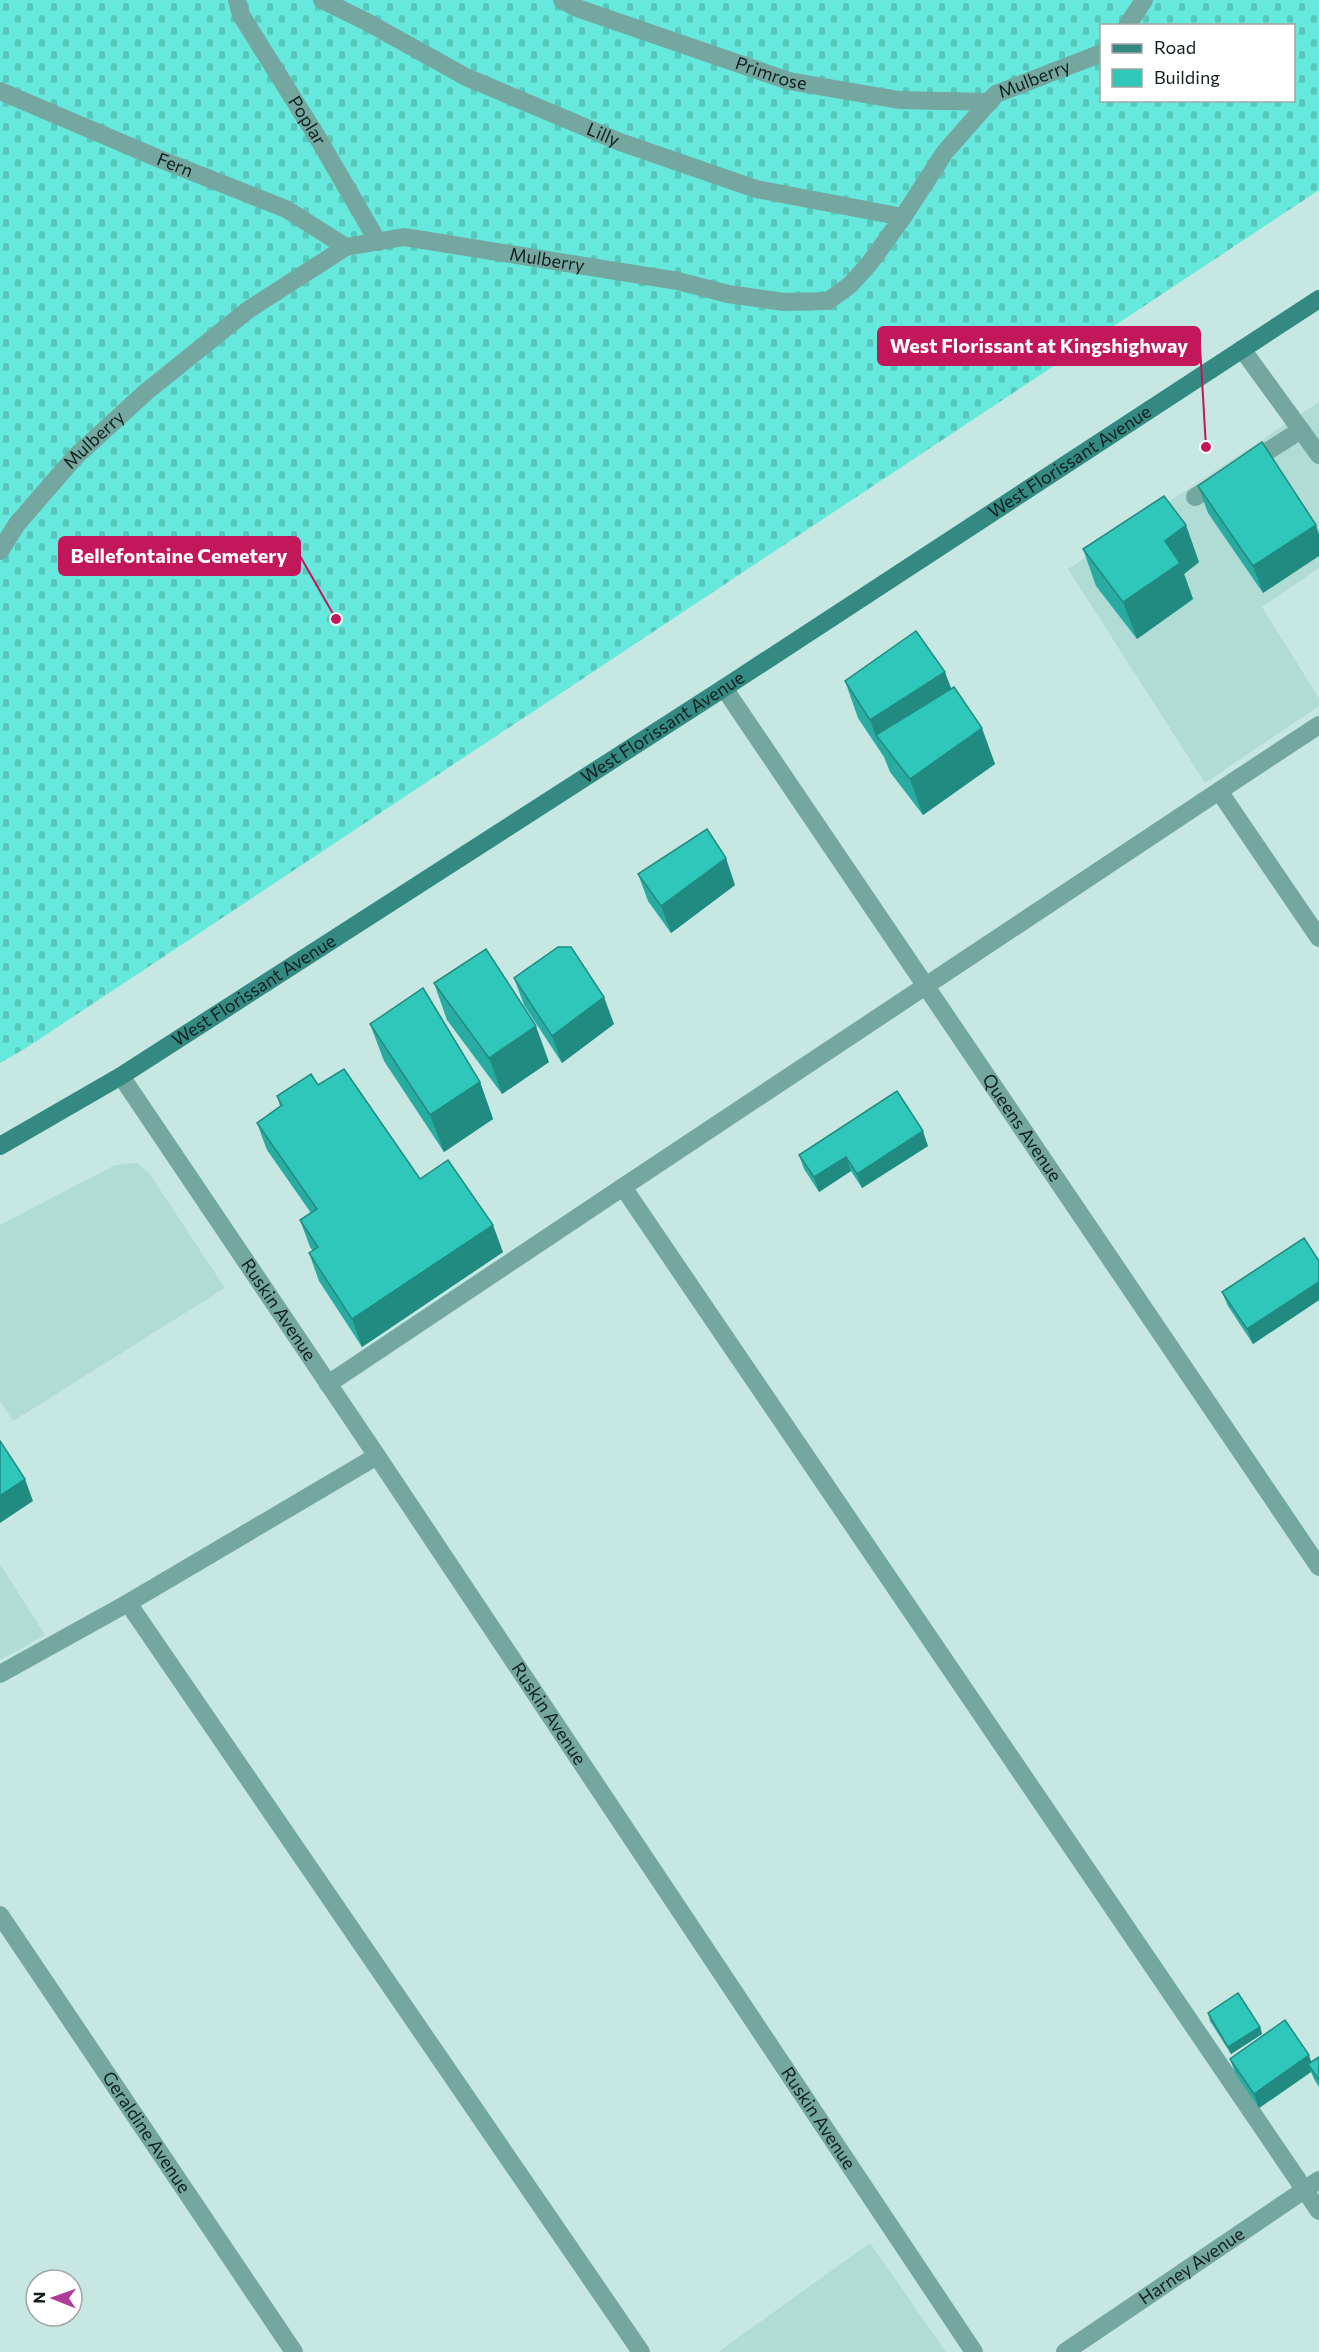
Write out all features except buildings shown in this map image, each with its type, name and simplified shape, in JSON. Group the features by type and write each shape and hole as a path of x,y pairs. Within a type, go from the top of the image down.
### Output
{"main road":[{"name":"West Florissant Avenue","path":"0,1146 121,1076 724,688 1319,298"}],"street":[{"name":"Poplar","path":"237,0 241,15 319,140 378,242"},
{"name":"Lilly","path":"322,0 367,22 466,77 620,142 756,189 903,217"},
{"name":"Primrose","path":"562,0 577,8 789,81 899,100 990,102"},
{"path":"1128,24 1144,0"},
{"name":"Mulberry","path":"0,551 17,524 75,457 146,392 248,310 346,247 404,237 678,281 728,294 784,302 828,301 850,285 869,264 945,152 996,94 1100,53"},
{"name":"Fern","path":"0,91 162,160 286,209 346,247"},
{"path":"1242,350 1319,455"},
{"path":"1195,497 1301,430"},
{"name":"Queens Avenue","path":"724,688 1319,1567"},
{"path":"328,1384 926,984 1319,725"},
{"path":"1219,791 1319,938"},
{"name":"Ruskin Avenue","path":"121,1076 974,2352"},
{"path":"623,1186 1312,2185 1319,2211"},
{"path":"0,1674 128,1603 377,1456"},
{"path":"128,1603 641,2352"},
{"name":"Geraldine Avenue","path":"0,1915 294,2352"},
{"name":"Harney Avenue","path":"1065,2352 1312,2185"}],"shaded area":[{"path":"1319,402 1319,568 1262,607 1319,698 1319,706 1205,783 1068,569"},
{"path":"137,1163 149,1173 225,1288 13,1421 0,1401 0,1225 115,1165"},
{"path":"0,1564 45,1635 0,1660"},
{"path":"870,2243 946,2352 718,2352"}],"green space":[{"path":"0,0 1319,0 1319,190 26,1048 0,1063"}],"place":[{"name":"West Florissant at Kingshighway","path":"1206,447"},
{"name":"Bellefontaine Cemetery","path":"336,619"}]}
